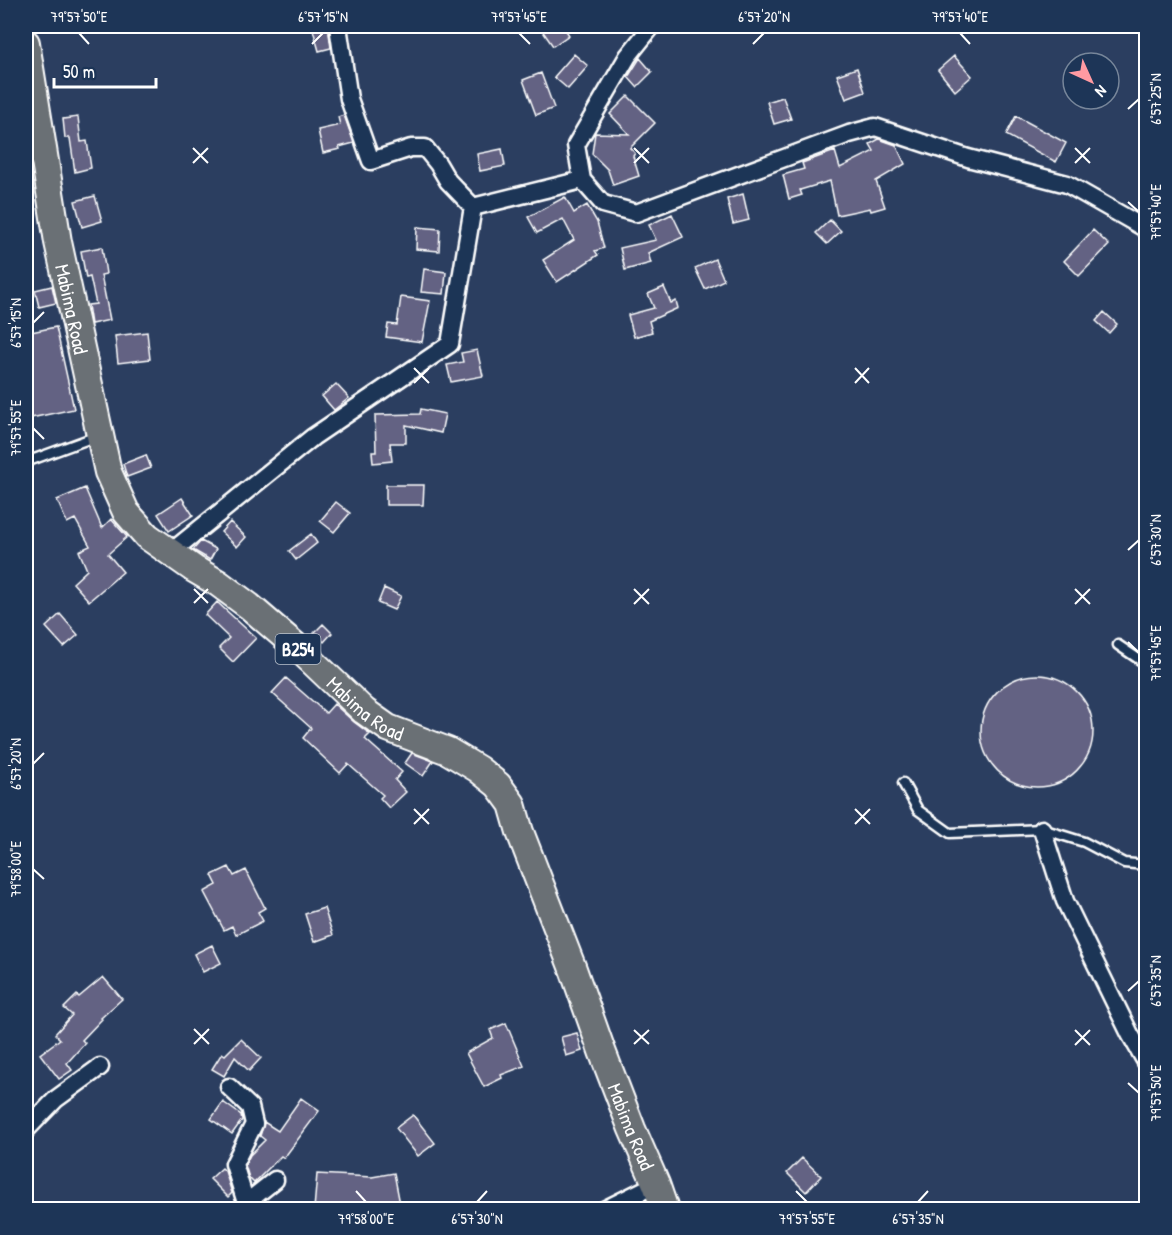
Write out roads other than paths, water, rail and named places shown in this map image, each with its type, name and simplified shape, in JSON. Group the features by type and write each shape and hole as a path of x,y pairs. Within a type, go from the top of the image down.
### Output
{"main road":[{"name":"Mabima Road","path":"26,43 58,242 108,472 126,512 147,536 249,606 298,648 364,711 388,728 448,751 498,785 512,804 520,832 610,1073 664,1209"}],"street":[{"path":"338,26 349,99 371,161 411,148 425,148 448,181 473,207"},
{"path":"652,26 628,56 576,145 582,180 603,204 636,213 849,134 875,127 968,158 1067,184 1146,229"},
{"path":"473,207 582,180"},
{"path":"170,553 313,438 450,344 473,207"},
{"path":"1042,829 1065,901 1146,1062"},
{"path":"26,1130 56,1099 100,1067"},
{"path":"229,1087 250,1107 254,1124 234,1164 241,1186 243,1206"},
{"path":"243,1206 274,1180"},
{"path":"604,1209 656,1184"}],"lane":[{"path":"26,462 100,435"},
{"path":"1118,645 1146,664"},
{"path":"903,783 918,810 951,833 1042,829 1084,842 1124,862 1146,865"}]}
